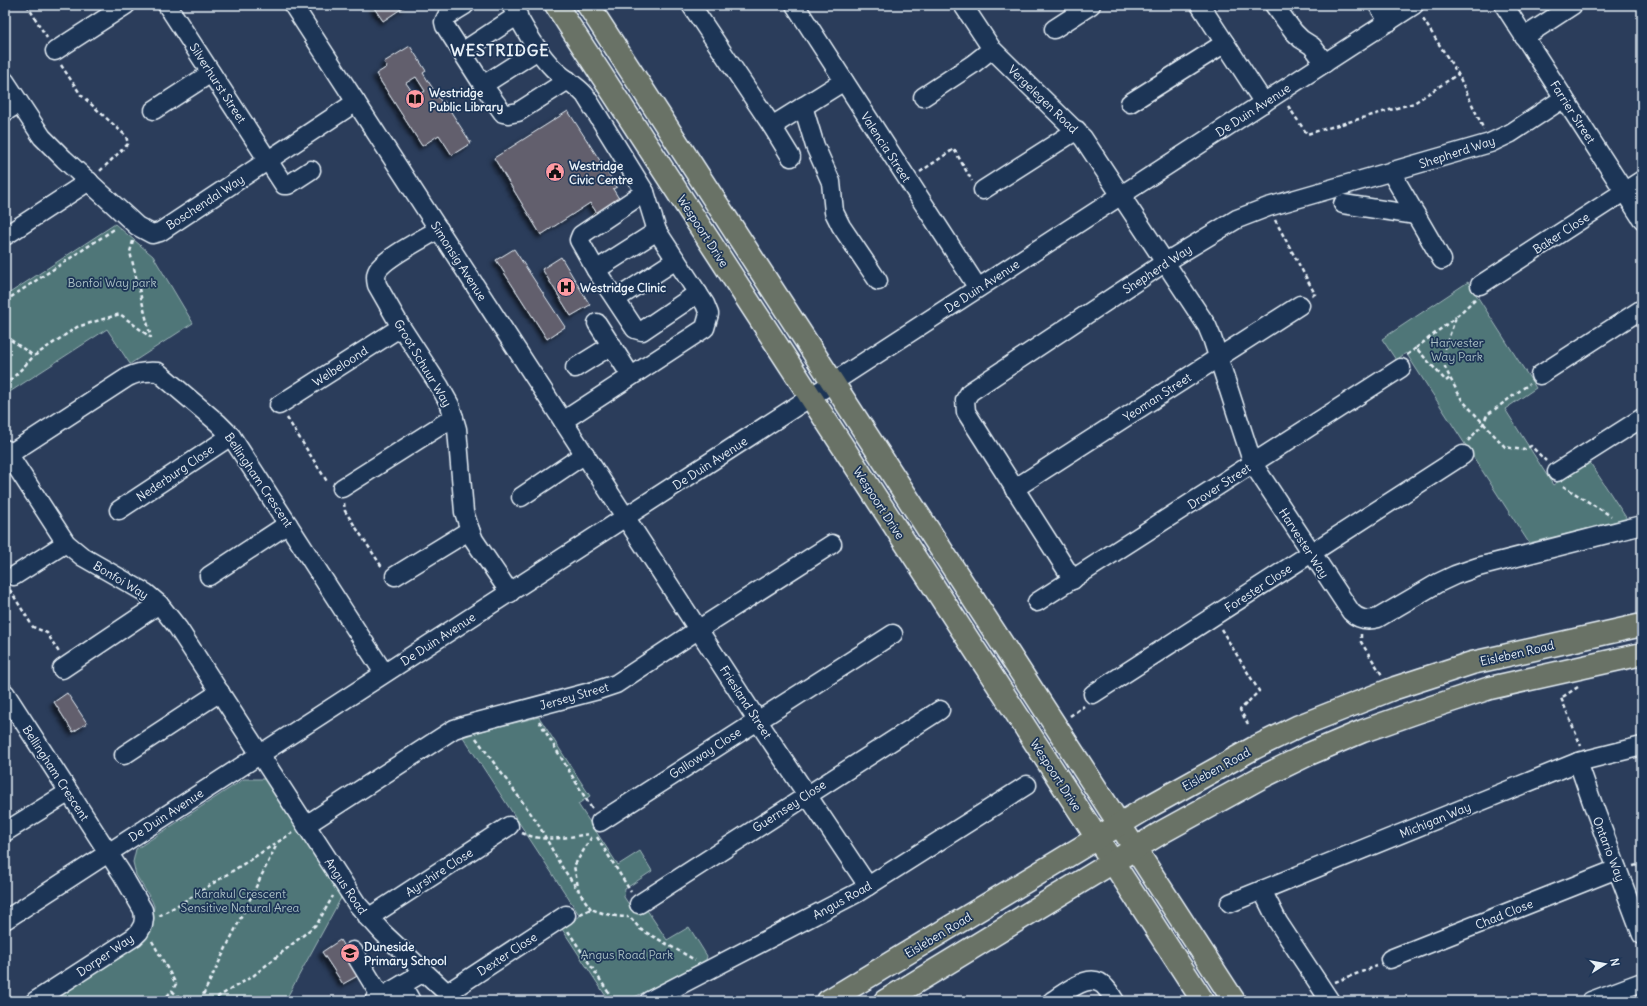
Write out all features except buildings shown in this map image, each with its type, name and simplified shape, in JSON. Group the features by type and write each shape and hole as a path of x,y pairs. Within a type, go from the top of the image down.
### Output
{"main road":[{"name":"Wespoort Drive","path":"556,5 1203,1001"},
{"path":"588,5 1234,1001"},
{"name":"Eisleben Road","path":"828,1001 1119,825 1254,748 1323,716 1395,688 1472,663 1642,625"},
{"path":"886,1001 1135,848 1260,778 1309,754 1363,731 1490,688 1642,654"}],"street":[{"path":"56,51 126,5"},
{"name":"Silverhurst Street","path":"167,5 285,185 288,185 311,170"},
{"name":"Simonsig Avenue","path":"293,5 626,517"},
{"path":"465,5 447,16 444,22 483,85 503,113 508,114 518,112 568,80"},
{"path":"691,5 791,157"},
{"name":"Valencia Street","path":"795,5 978,288"},
{"name":"Vergelegen Road","path":"963,5 992,49 1077,130 1120,196"},
{"path":"1054,29 1092,5"},
{"path":"1200,5 1264,103"},
{"path":"1274,5 1294,32 1301,39 1312,46 1325,63"},
{"path":"1378,5 1389,22"},
{"name":"Farrier Street","path":"1504,5 1642,219"},
{"path":"1524,37 1573,5"},
{"path":"462,52 514,10 538,50 549,65 561,77 568,80 585,95 645,192 657,232 705,304 709,314 705,328 563,421"},
{"name":"De Duin Avenue","path":"5,920 1325,63 1389,22 1419,12"},
{"path":"1130,103 1224,43"},
{"path":"922,97 973,64 992,49"},
{"path":"483,85 538,50"},
{"path":"154,110 211,73"},
{"name":"Boschendal Way","path":"5,81 12,108 137,226 148,233 160,232 356,102"},
{"path":"772,126 844,81"},
{"name":"Shepherd Way","path":"1073,580 966,412 966,400 970,392 1164,263 1237,219 1268,207 1490,143 1511,132 1564,98"},
{"path":"803,106 815,146 831,182 834,212 841,226 878,281"},
{"path":"983,190 1077,130"},
{"path":"1391,172 1442,260"},
{"name":"Baker Close","path":"1480,285 1642,180"},
{"path":"5,236 89,181"},
{"path":"645,192 581,236 579,240 596,270 635,329 640,331 698,293"},
{"name":"Harvester Way","path":"1120,196 1207,326 1253,464 1351,612 1363,620"},
{"path":"1343,204 1416,215"},
{"name":"Groot Schuur Way","path":"439,229 385,262 378,270 376,278 377,285 401,327 440,387 450,406 457,429 464,512 474,540 510,593"},
{"path":"596,270 657,232"},
{"path":"616,299 676,260"},
{"name":"Yeoman Street","path":"1014,489 1300,305"},
{"path":"1540,375 1642,309"},
{"path":"597,323 631,376"},
{"name":"Welbeloond","path":"280,405 401,327"},
{"path":"575,368 612,345"},
{"name":"Drover Street","path":"1037,602 1401,368"},
{"name":"Bellingham Crescent","path":"6,454 128,377 136,373 146,371 158,372 218,423 231,436 384,673"},
{"path":"342,488 454,417"},
{"path":"1557,472 1642,418"},
{"name":"Nederburg Close","path":"119,510 231,436"},
{"name":"Bonfoi Way","path":"6,454 66,543 82,557 146,593 159,604 178,628 260,754"},
{"path":"521,496 585,454"},
{"name":"Forester Close","path":"1089,700 1213,616 1462,455"},
{"name":"Friesland Street","path":"626,517 757,720 868,886"},
{"path":"209,576 288,524"},
{"path":"1363,620 1378,618 1438,582 1472,569 1642,525"},
{"path":"395,576 470,530"},
{"path":"14,576 66,543"},
{"name":"Jersey Street","path":"306,825 454,729 616,684 832,544"},
{"path":"65,667 159,604"},
{"name":"Galloway Close","path":"597,827 757,720 893,634"},
{"path":"124,755 220,692"},
{"name":"Bellingham Crescent","path":"7,701 69,792 108,853"},
{"name":"Guernsey Close","path":"634,910 807,795 940,710"},
{"name":"Michigan Way","path":"1230,903 1582,761 1642,746"},
{"name":"Angus Road","path":"260,754 348,890 368,918 450,997"},
{"name":"Ontario Way","path":"1582,761 1592,802 1642,935"},
{"name":"Angus Road","path":"649,1001 868,886 1027,785"},
{"path":"5,832 69,792"},
{"name":"Ayrshire Close","path":"368,918 509,826"},
{"name":"Dorper Way","path":"35,1001 134,937 143,925 143,910 108,853"},
{"name":"Chad Close","path":"1390,959 1617,869"},
{"path":"1262,890 1278,922 1325,994"},
{"name":"Dexter Close","path":"450,997 563,917"},
{"path":"353,951 378,999 424,972"},
{"path":"1052,1001 1086,981 1094,980 1100,982 1106,987 1114,1001"},
{"path":"1591,1001 1642,982"},
{"path":"402,985 411,1001"}],"path":[{"path":"27,5 56,51 57,58 81,95 126,136 128,144 89,181"},
{"path":"1419,12 1458,74 1490,143"},
{"path":"1288,106 1307,134 1414,103 1458,74"},
{"path":"908,180 954,149 979,192 983,190"},
{"path":"1268,207 1315,294 1300,305"},
{"path":"5,301 116,228 137,226 130,252 151,338 120,314 77,327 34,356 5,386"},
{"path":"1401,368 1405,357 1456,317 1468,304 1483,292 1480,285"},
{"path":"1456,317 1445,348 1445,367 1462,400 1505,447 1523,450 1531,446 1557,472 1564,487 1614,518 1619,531"},
{"path":"5,336 34,356"},
{"path":"1416,348 1446,381 1450,378"},
{"path":"1462,455 1467,443 1483,424 1487,415 1511,399 1540,375"},
{"path":"280,405 329,486 342,488 345,511 385,572 395,576"},
{"path":"14,576 10,589 33,627 47,633 65,667"},
{"path":"1213,616 1259,691 1240,710 1248,724"},
{"path":"1363,620 1360,642 1383,677"},
{"path":"1582,761 1561,698 1586,682 1583,667"},
{"path":"1070,716 1089,700"},
{"path":"534,707 537,718 597,827 634,910 640,929 700,963 705,972"},
{"path":"466,725 537,822 548,839 560,864 591,909 618,917 634,910"},
{"path":"162,1001 172,992 176,984 143,925 190,898 306,825"},
{"path":"509,826 530,836 548,839 597,827"},
{"path":"579,892 574,866 597,827"},
{"path":"200,1001 277,843"},
{"path":"211,1001 253,976 317,924 334,894 348,890"},
{"path":"591,909 579,915 563,917 614,1001"},
{"path":"1325,994 1390,959"},
{"path":"172,992 184,1001"}],"green space":[{"name":"Bonfoi Way park","path":"115,224 153,256 193,323 130,364 107,329 5,395 5,296"},
{"name":"Harvester Way Park","path":"1468,282 1536,388 1505,409 1553,485 1589,461 1627,519 1529,543 1406,353 1396,360 1382,339"},
{"name":"Angus Road Park","path":"539,717 590,796 578,804 618,865 640,851 652,871 625,889 624,897 634,912 640,914 647,910 667,940 689,927 707,956 706,960 627,1001 609,1001 562,929 580,916 463,737"},
{"name":"Karakul Crescent Sensitive Natural Area","path":"244,779 266,779 341,898 285,1001 52,1001 142,943 152,929 154,906 136,875 133,862 136,849"}],"place":[{"name":"Westridge Public Library","path":"415,99"},
{"name":"Westridge Civic Centre","path":"555,172"},
{"name":"Westridge Clinic","path":"566,287"},
{"name":"Duneside Primary School","path":"350,953"}],"district":[{"name":"WESTRIDGE","path":"500,50"}]}
